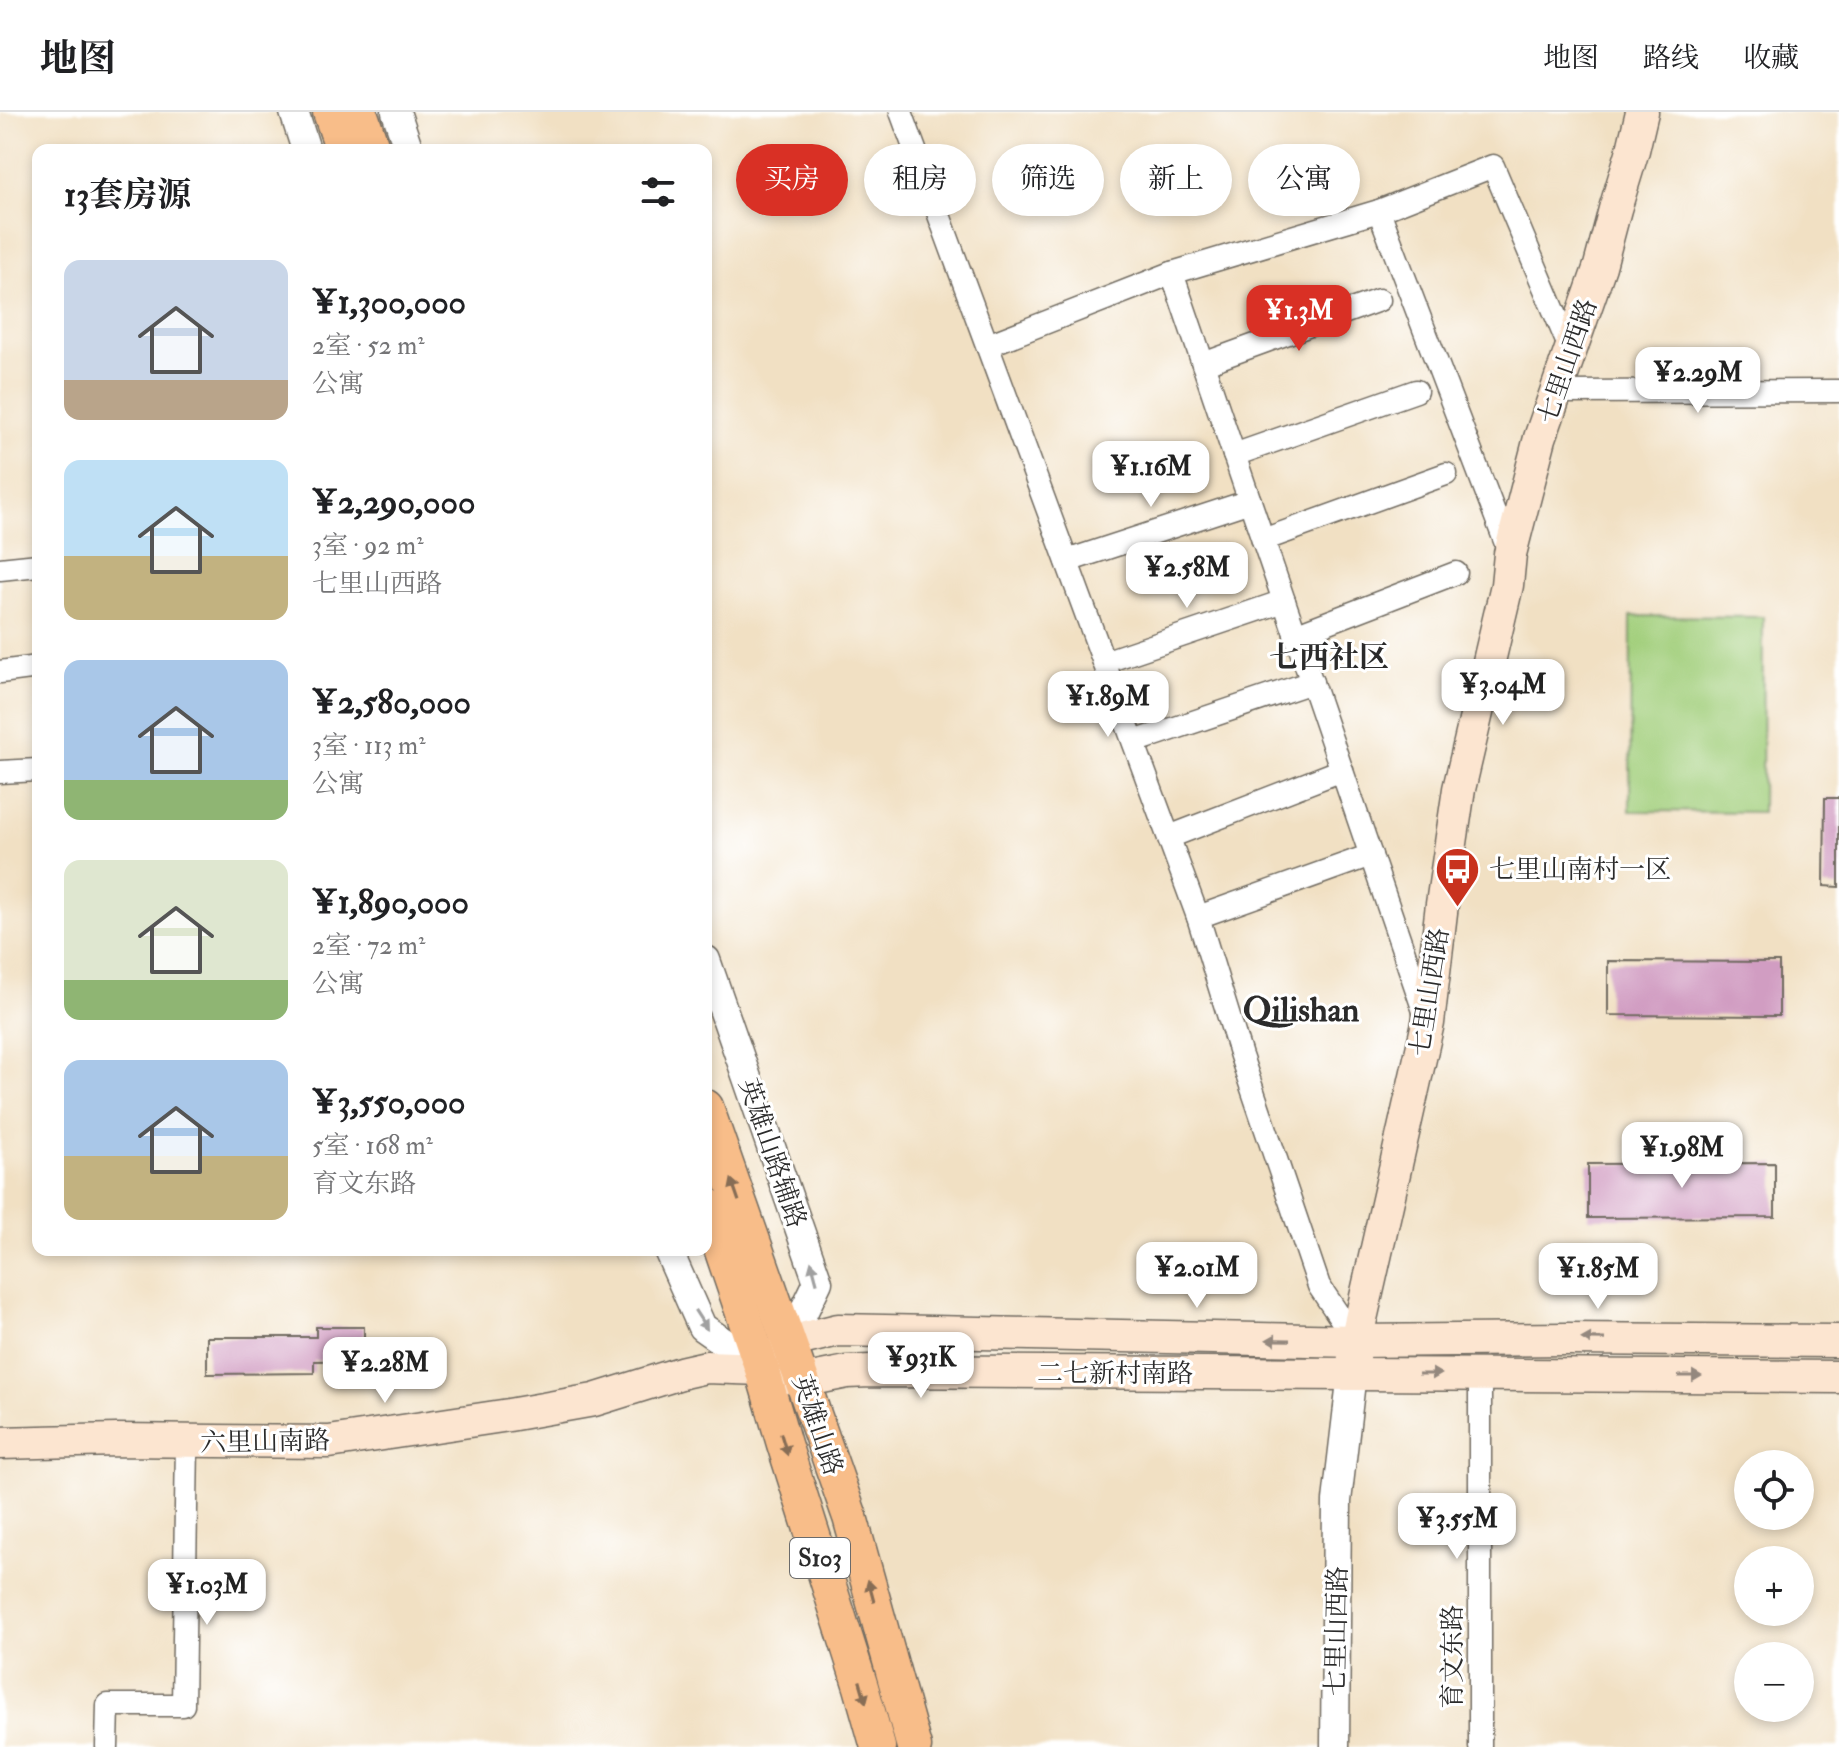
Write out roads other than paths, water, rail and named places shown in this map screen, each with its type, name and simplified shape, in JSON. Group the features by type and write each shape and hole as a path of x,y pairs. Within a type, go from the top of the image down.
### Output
{"main road":[{"path":"330,112 341,144"},
{"path":"360,112 371,144"},
{"name":"七里山西路","path":"1352,1373 1356,1341 1428,1023 1459,789 1507,585 1510,554 1540,438 1600,266 1642,112"},
{"name":"英雄山路","path":"712,1124 850,1517 914,1747"},
{"name":"英雄山路","path":"712,1222 762,1369 878,1747"},
{"name":"二七新村南路","path":"789,1342 838,1330 1356,1341 1839,1341"},
{"path":"762,1369 789,1342"},
{"name":"六里山南路","path":"0,1443 117,1440 329,1442 594,1400 706,1367 762,1369"},
{"name":"二七新村南路","path":"762,1369 802,1381 870,1371 1839,1377"}],"street":[{"path":"294,112 304,144"},
{"path":"396,112 407,144"},
{"path":"901,112 1198,917 1241,1056 1319,1286 1356,1341"},
{"path":"988,345 1172,273 1379,211 1493,166 1571,351"},
{"path":"1379,211 1510,554"},
{"path":"1172,273 1428,1023"},
{"path":"1203,364 1379,300"},
{"path":"1234,455 1416,391"},
{"path":"1558,392 1839,391"},
{"path":"1263,540 1446,474"},
{"path":"1067,561 1250,501"},
{"path":"0,569 32,566"},
{"path":"1295,635 1456,573"},
{"path":"1104,662 1284,601"},
{"path":"0,672 32,668"},
{"path":"1134,742 1312,682"},
{"path":"0,772 32,770"},
{"path":"1169,837 1342,770"},
{"path":"1198,917 1371,855"},
{"name":"英雄山路辅路","path":"712,977 818,1282 789,1342"},
{"path":"671,1256 702,1327 762,1369"},
{"name":"七里山西路","path":"1335,1747 1337,1501 1352,1373"},
{"name":"育文东路","path":"1480,1374 1480,1747"},
{"path":"107,1747 108,1705 183,1705 187,1442"}],"place":[{"name":"七里山南村一区","path":"1458,908"}],"district":[{"name":"七西社区","path":"1329,657"},
{"name":"Qilishan","path":"1301,1009"}]}
